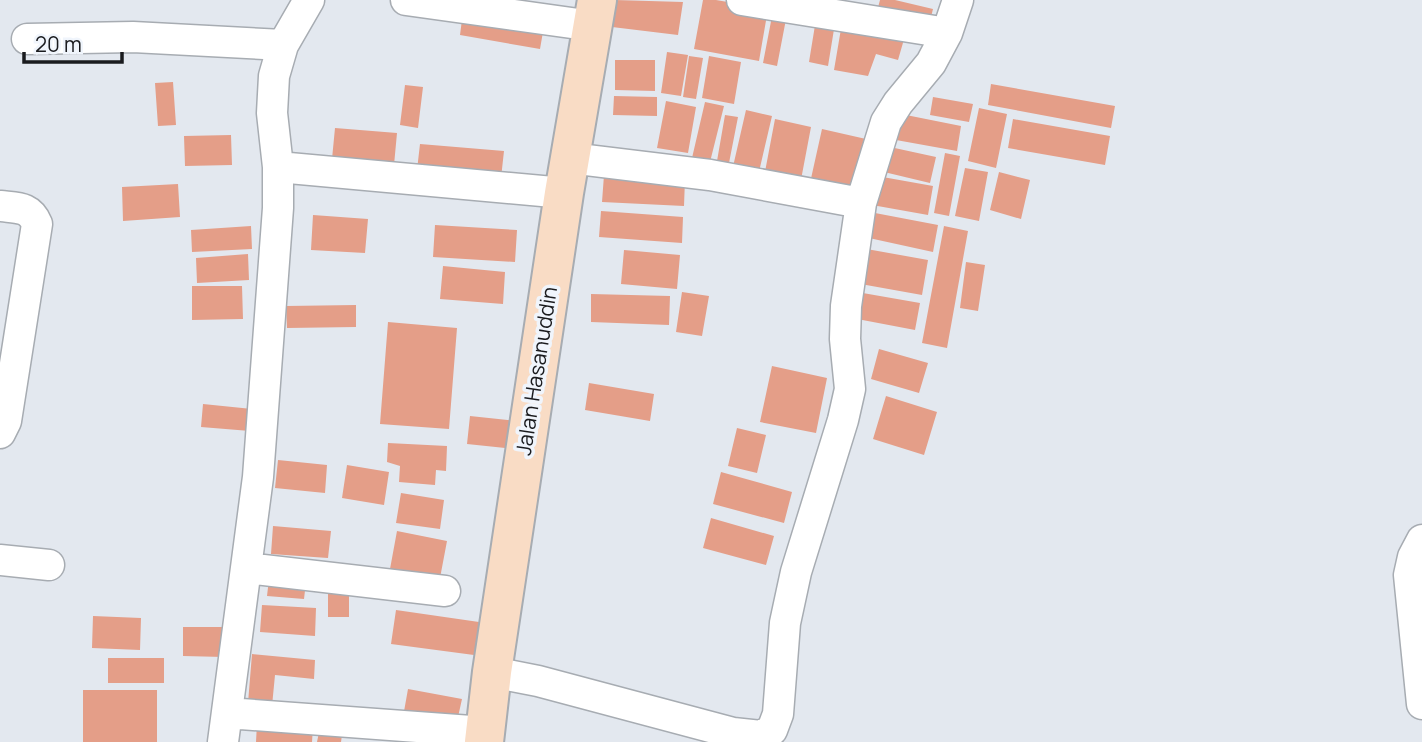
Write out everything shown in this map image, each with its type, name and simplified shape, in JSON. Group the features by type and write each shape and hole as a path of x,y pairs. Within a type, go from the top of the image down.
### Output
{"main road":[{"name":"Jalan Hasanuddin","path":"484,737 567,175 595,13"}],"street":[{"path":"223,742 258,477 278,208 278,167 272,113 274,76 283,45 309,0"},
{"path":"406,0 595,13"},
{"path":"742,0 947,33"},
{"path":"492,672 538,681 733,733 761,736 772,730 778,714 785,623 796,572 843,420 849,389 845,340 846,306 861,204 886,122 930,63 947,33 958,0"},
{"path":"27,39 133,37 283,45"},
{"path":"278,167 567,175 710,175 861,204"},
{"path":"0,206 26,209 33,214 37,224 6,421 0,432"},
{"path":"1422,540 1413,557 1409,575 1422,704"},
{"path":"0,560 49,565"},
{"path":"247,568 444,591"},
{"path":"227,713 484,737"}],"building":[{"path":"615,0 683,2 678,35 612,27"},
{"path":"703,0 768,9 759,61 694,49"},
{"path":"880,0 895,0 933,9 928,29 876,15"},
{"path":"773,11 787,14 777,66 763,63"},
{"path":"463,12 544,26 540,49 460,35"},
{"path":"817,13 836,17 828,66 809,62"},
{"path":"843,17 907,29 898,60 876,54 868,76 834,70"},
{"path":"667,52 688,55 681,96 661,93"},
{"path":"689,56 703,58 696,99 683,97"},
{"path":"709,56 741,62 734,104 702,98"},
{"path":"615,60 655,60 655,91 615,90"},
{"path":"173,82 176,125 158,126 155,83"},
{"path":"991,84 1115,106 1111,128 988,105"},
{"path":"405,85 423,87 418,128 400,125"},
{"path":"614,96 657,97 657,116 613,115"},
{"path":"933,97 973,104 969,122 930,115"},
{"path":"666,101 696,107 688,153 657,148"},
{"path":"705,102 724,106 710,162 692,158"},
{"path":"979,108 1007,114 996,168 968,161"},
{"path":"746,110 772,116 758,176 732,171"},
{"path":"901,114 961,126 957,151 896,140"},
{"path":"725,115 738,117 729,163 717,161"},
{"path":"775,119 811,127 800,185 764,177"},
{"path":"1013,119 1110,136 1105,165 1008,148"},
{"path":"335,128 397,133 394,165 332,159"},
{"path":"822,129 866,139 855,193 810,183"},
{"path":"231,135 232,165 185,166 184,136"},
{"path":"420,144 504,151 501,178 417,170"},
{"path":"890,147 936,157 930,183 884,172"},
{"path":"945,153 960,156 949,216 934,213"},
{"path":"965,168 988,172 979,221 955,216"},
{"path":"999,172 1030,180 1021,219 990,210"},
{"path":"604,175 685,179 684,206 602,202"},
{"path":"877,176 933,186 928,215 872,205"},
{"path":"178,184 180,217 123,221 122,187"},
{"path":"601,211 683,217 682,243 599,237"},
{"path":"875,213 938,225 933,252 869,238"},
{"path":"313,215 368,219 365,253 311,250"},
{"path":"435,225 517,230 515,262 433,257"},
{"path":"251,226 252,249 192,252 191,230"},
{"path":"944,226 968,231 947,348 922,343"},
{"path":"861,248 928,260 922,295 855,283"},
{"path":"624,250 680,255 677,289 621,284"},
{"path":"248,254 249,280 197,283 196,258"},
{"path":"966,262 985,265 978,311 960,308"},
{"path":"443,266 505,272 503,304 440,299"},
{"path":"192,286 242,286 243,319 192,320"},
{"path":"682,292 709,296 702,336 676,332"},
{"path":"857,292 920,303 915,330 852,318"},
{"path":"591,294 670,296 669,325 591,322"},
{"path":"356,305 356,327 287,328 286,306"},
{"path":"388,322 457,328 449,429 380,424"},
{"path":"879,349 928,363 919,393 871,379"},
{"path":"772,366 827,378 816,433 760,422"},
{"path":"589,383 654,394 650,421 585,410"},
{"path":"886,396 937,412 924,455 873,439"},
{"path":"203,404 252,409 250,431 201,427"},
{"path":"470,416 518,421 515,449 467,444"},
{"path":"737,428 766,435 757,473 728,466"},
{"path":"388,443 447,446 446,471 436,470 435,485 399,482 400,466 387,462"},
{"path":"278,460 327,465 325,493 275,488"},
{"path":"347,465 389,472 384,505 342,498"},
{"path":"721,472 792,492 784,523 713,504"},
{"path":"401,493 444,500 440,529 396,523"},
{"path":"711,518 774,536 766,565 703,548"},
{"path":"273,526 331,531 328,558 271,554"},
{"path":"397,531 447,541 440,578 390,569"},
{"path":"269,579 306,582 304,599 267,596"},
{"path":"328,587 349,587 349,617 328,617"},
{"path":"262,605 316,608 315,636 260,632"},
{"path":"396,610 479,622 474,655 391,644"},
{"path":"93,616 141,618 140,650 92,648"},
{"path":"183,627 224,627 224,657 183,656"},
{"path":"252,654 315,660 314,679 275,675 272,706 248,703"},
{"path":"108,658 164,658 164,683 108,683"},
{"path":"408,689 462,699 456,726 403,717"},
{"path":"83,690 157,690 157,742 83,742"},
{"path":"257,723 313,727 312,742 256,742"},
{"path":"319,732 342,735 341,742 317,742"}]}
